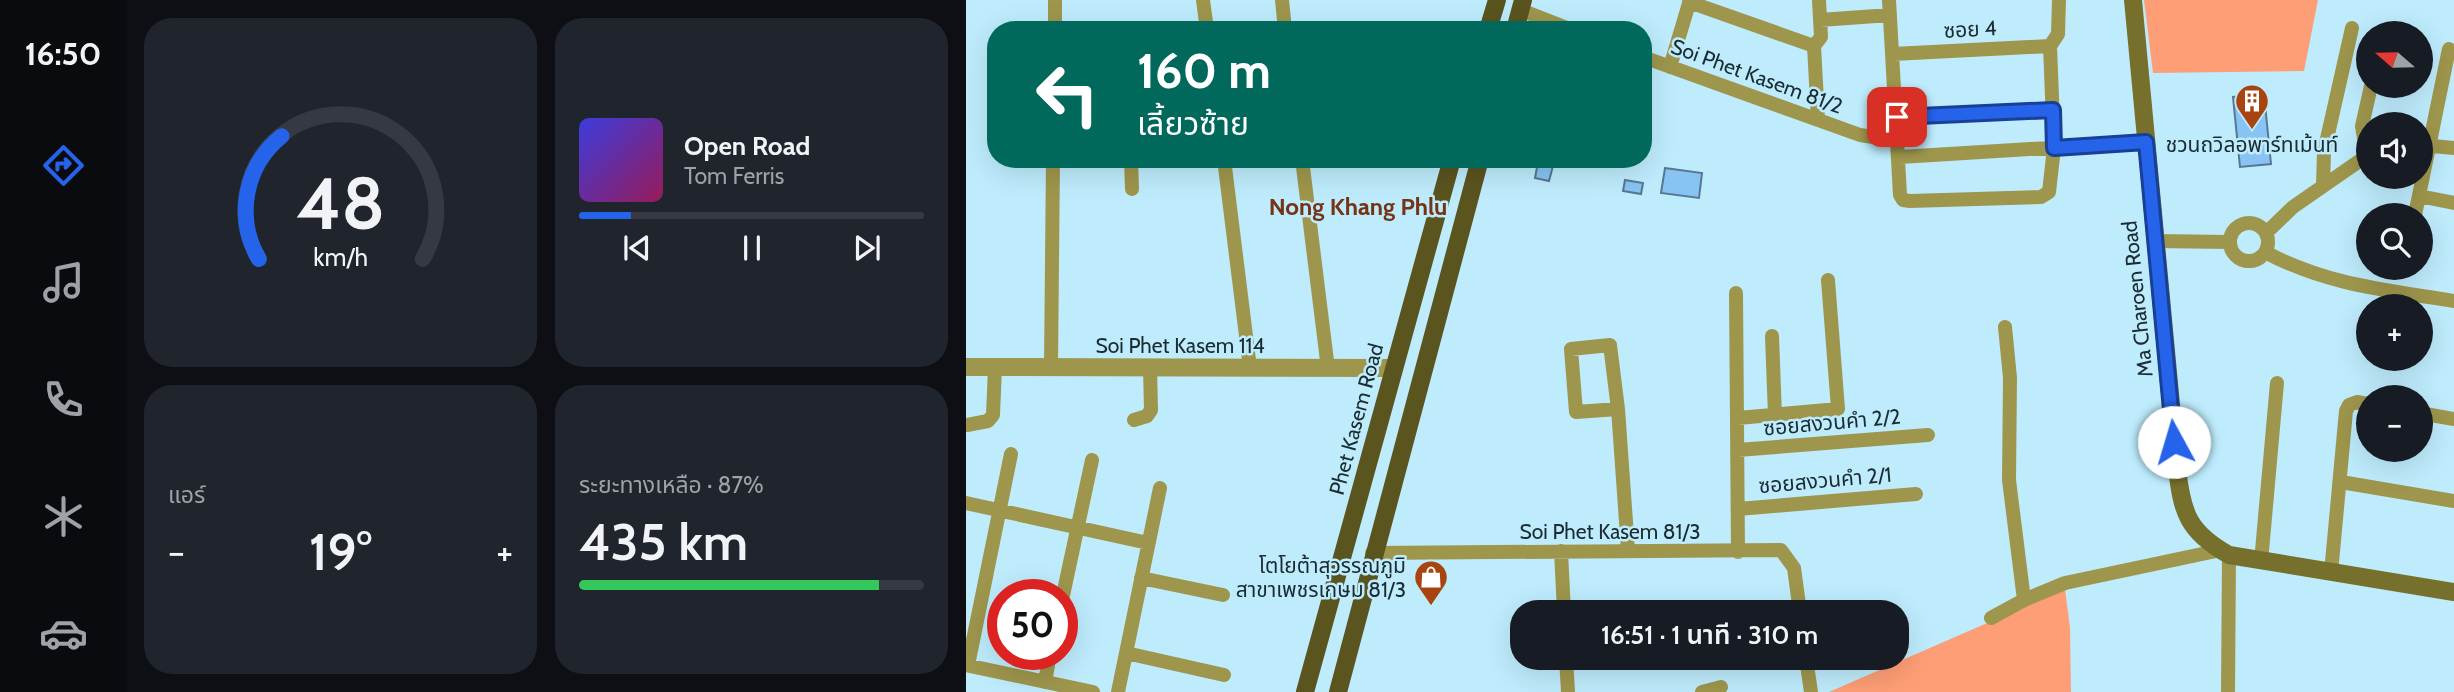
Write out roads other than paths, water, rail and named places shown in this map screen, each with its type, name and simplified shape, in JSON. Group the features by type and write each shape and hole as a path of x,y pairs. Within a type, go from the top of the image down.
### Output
{"main road":[{"path":"1491,21 1497,0"},
{"name":"Ma Charoen Road","path":"2133,0 2154,241 2181,499 2187,519 2198,533 2225,553 2260,562 2454,592"},
{"name":"Phet Kasem Road","path":"1305,692 1450,168"},
{"path":"1338,692 1372,553 1478,168"}],"street":[{"path":"1055,0 1055,21"},
{"path":"1203,0 1206,21"},
{"path":"1282,0 1284,21"},
{"path":"1818,120 1814,46 1821,37 1819,0"},
{"path":"1820,20 1889,8 1900,157 1900,195 1903,200 2042,197 2049,192 2054,148 2050,46 2059,34 2059,0"},
{"path":"1670,67 1689,1 1814,46"},
{"path":"1522,5 1554,21"},
{"path":"2323,186 2324,152 2352,28"},
{"name":"ซอย 4","path":"1893,54 2050,46"},
{"path":"2433,113 2449,50"},
{"name":"Soi Phet Kasem 81/2","path":"1652,60 1860,135 1899,141"},
{"path":"1897,117 2053,110"},
{"path":"1900,157 2146,142"},
{"path":"2433,146 2454,148"},
{"path":"2266,233 2256,225 2244,223 2233,230 2229,242 2233,254 2243,261 2256,261 2265,253 2266,233 2356,163"},
{"path":"1051,366 1053,168"},
{"path":"1131,168 1132,189"},
{"path":"1225,168 1250,368"},
{"path":"1302,168 1328,369"},
{"path":"2418,203 2420,189"},
{"path":"2419,196 2454,203"},
{"path":"2154,241 2229,242"},
{"path":"2265,253 2329,280 2454,300"},
{"path":"1738,418 1838,409 1828,280"},
{"path":"1736,293 1738,552"},
{"path":"2005,327 2010,377 2009,480 2024,600"},
{"path":"1772,335 1774,416"},
{"path":"1618,409 1576,412 1571,349 1609,345 1618,409 1628,550"},
{"name":"Soi Phet Kasem 114","path":"966,367 1394,368"},
{"path":"1134,421 1147,416 1151,410 1150,367"},
{"path":"967,425 988,421 993,415 995,368"},
{"path":"2260,562 2277,383"},
{"path":"2331,573 2346,411 2349,405 2356,402"},
{"path":"2433,415 2454,419"},
{"name":"ซอยสงวนคำ 2/2","path":"1738,450 1928,435"},
{"path":"1011,454 967,665 1093,692"},
{"path":"1066,579 1092,460"},
{"path":"2341,482 2454,501"},
{"path":"1118,692 1160,488"},
{"name":"ซอยสงวนคำ 2/1","path":"1738,509 1916,494"},
{"path":"966,503 1149,543"},
{"name":"Soi Phet Kasem 81/3","path":"1372,553 1781,550 1794,568 1798,600"},
{"path":"1562,551 1564,600"},
{"path":"1991,618 2024,600 2065,583 2225,553 2228,692"},
{"path":"1141,578 1223,595"},
{"path":"1126,653 1224,675"},
{"path":"1045,682 1048,670"},
{"path":"1567,670 1568,692"},
{"path":"1808,670 1811,692"},
{"path":"1702,692 1721,687"}],"place":[{"name":"ชวนถวิลอพาร์ทเม้นท์","path":"2252,131"},
{"name":"โตโยต้าสุวรรณภูมิ สาขาเพชรเกษม 81/3","path":"1431,607"}],"district":[{"name":"Nong Khang Phlu","path":"1358,206"}]}
